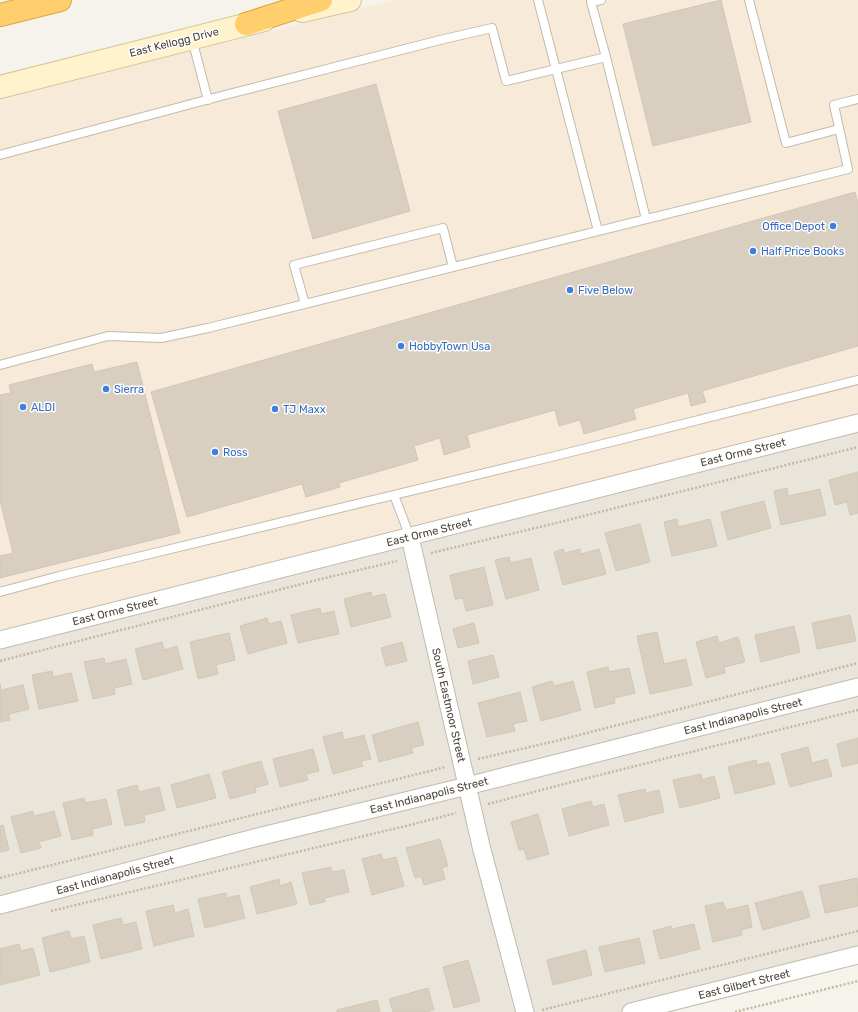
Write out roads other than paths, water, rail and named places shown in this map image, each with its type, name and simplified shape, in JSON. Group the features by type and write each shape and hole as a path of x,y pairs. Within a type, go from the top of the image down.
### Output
{"highway":[{"path":"0,15 60,0"},
{"path":"246,24 321,0"}],"main road":[{"name":"East Kellogg Drive","path":"0,87 246,24 350,0"}],"street":[{"name":"East Orme Street","path":"0,640 858,423"},
{"name":"South Eastmoor Street","path":"410,537 481,846 525,1012"},
{"name":"East Indianapolis Street","path":"0,905 266,835 467,786 858,687"},
{"name":"East Gilbert Street","path":"631,1012 858,955"}],"lane":[{"path":"538,0 598,230"},
{"path":"601,0 591,2 646,219"},
{"path":"749,0 786,143 839,129"},
{"path":"0,155 444,39 492,28 506,81 606,57"},
{"path":"191,38 208,100"},
{"path":"0,365 108,336 161,338 208,328 848,169 834,105 858,99"},
{"path":"305,304 294,265 443,228 452,267"},
{"path":"0,592 67,574 539,460 858,380"},
{"path":"394,495 410,537"}],"place":[{"name":"Office Depot","path":"833,226"},
{"name":"Half Price Books","path":"753,251"},
{"name":"Five Below","path":"570,290"},
{"name":"HobbyTown Usa","path":"401,346"},
{"name":"Sierra","path":"106,389"},
{"name":"ALDI","path":"23,407"},
{"name":"TJ Maxx","path":"275,409"},
{"name":"Ross","path":"215,452"}]}
